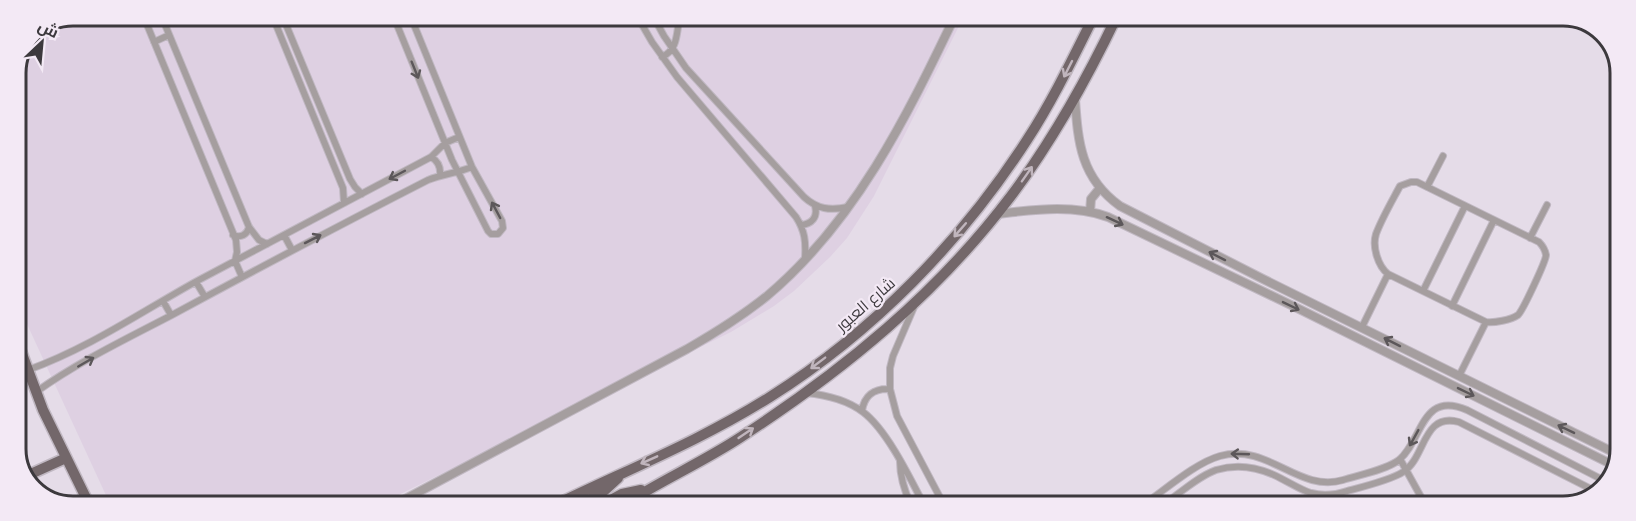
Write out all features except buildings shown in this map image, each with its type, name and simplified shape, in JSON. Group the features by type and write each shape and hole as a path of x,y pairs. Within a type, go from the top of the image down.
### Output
{"main road":[{"name":"شارع العبور","path":"574,496 707,433 769,397 814,367 892,302 930,264 986,198 1022,147 1061,84 1090,25"},
{"name":"شارع العبور","path":"637,496 717,452 806,393 866,348 917,302 957,260 1029,171 1075,99 1113,25"},
{"path":"26,367 43,410 85,496"},
{"path":"707,433 717,452"},
{"path":"33,473 66,458"},
{"path":"596,496 624,472"},
{"path":"618,496 648,489"}],"street":[{"path":"147,25 233,235 237,252 235,261 242,277"},
{"path":"165,25 249,227 259,240 267,244"},
{"path":"276,25 343,188 344,203"},
{"path":"286,25 352,183 362,194"},
{"path":"397,25 459,172 488,231 491,234 498,234 503,228 502,221 472,166 414,25"},
{"path":"643,25 662,57 796,217 806,239 805,258"},
{"path":"658,25 686,68 804,197 815,206 832,210 849,207"},
{"path":"662,57 672,49 678,25"},
{"path":"411,496 712,335 762,300 825,237 870,177 950,25"},
{"path":"154,42 169,35"},
{"path":"294,70 303,66"},
{"path":"1075,99 1080,150 1090,174 1100,188 1126,211 1610,450"},
{"path":"27,370 53,361 100,337 196,282 431,157 445,143 459,137"},
{"path":"1427,188 1443,156"},
{"path":"431,157 438,163 440,176"},
{"path":"36,392 106,350 292,250 428,180 472,166"},
{"path":"1417,182 1465,206 1539,242 1543,247 1546,258 1523,307 1513,318 1485,322 1389,274 1378,262 1375,240 1377,232 1400,186 1417,182"},
{"path":"343,188 348,188 352,183"},
{"path":"1090,212 1091,198 1100,188"},
{"path":"1530,238 1547,205"},
{"path":"801,225 808,224 815,218 815,206"},
{"path":"1422,291 1465,206"},
{"path":"996,214 1040,210 1090,212 1108,217 1608,463"},
{"path":"1452,306 1494,220"},
{"path":"233,235 240,237 249,227"},
{"path":"284,235 292,250"},
{"path":"1362,327 1389,274"},
{"path":"196,282 205,297"},
{"path":"163,301 171,315"},
{"path":"917,302 893,356 890,368 890,389 897,416 939,496"},
{"path":"1459,376 1485,322"},
{"path":"100,337 106,350"},
{"path":"862,411 863,403 871,393 890,389"},
{"path":"806,393 837,399 862,411 878,427 900,460 919,496"},
{"path":"1156,496 1196,467 1222,455 1239,453 1256,456 1310,480 1328,483 1389,465 1400,459 1406,452 1428,414 1441,408 1457,407 1600,478"},
{"path":"1177,496 1208,474 1227,468 1243,467 1259,469 1305,491 1327,495 1347,491 1396,476 1406,470 1414,461 1430,430 1440,423 1451,421 1463,424 1589,488"},
{"path":"1400,459 1420,496"},
{"path":"900,460 901,480 907,496"}],"shaded area":[{"path":"72,25 960,25 874,196 847,238 794,291 731,332 396,496 106,496 26,321 25,72 33,46 46,33"}]}
